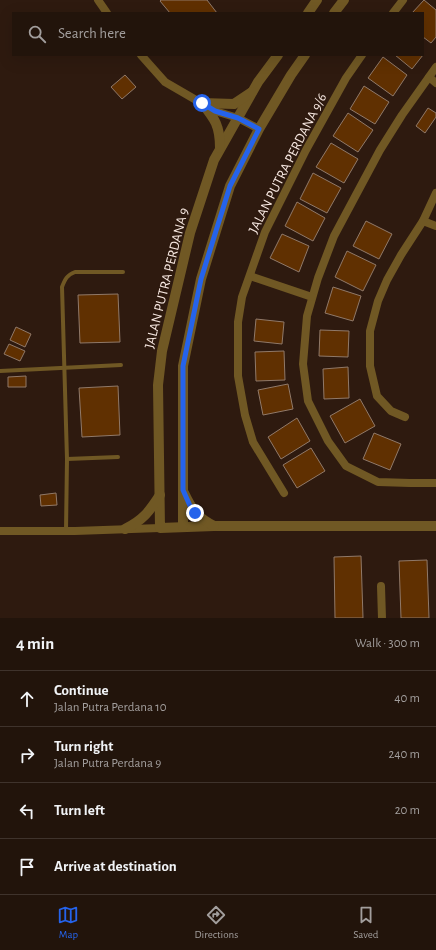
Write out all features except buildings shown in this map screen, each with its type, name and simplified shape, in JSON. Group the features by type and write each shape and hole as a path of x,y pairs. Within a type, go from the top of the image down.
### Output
{"street":[{"path":"98,0 106,12"},
{"path":"309,12 317,0"},
{"path":"335,12 344,0"},
{"path":"394,12 404,0"},
{"path":"143,56 165,82 215,111 238,118 259,129"},
{"name":"JALAN PUTRA PERDANA 9","path":"160,528 158,385 162,351 190,233 214,160 254,91 277,56"},
{"path":"183,527 183,366 201,279 230,186 259,129 291,75 304,56"},
{"name":"JALAN PUTRA PERDANA 9/6","path":"284,492 253,442 245,415 238,376 238,322 242,297 265,232 306,150 346,78 361,56"},
{"path":"436,67 402,115 380,150 334,236 312,296 307,316 303,364 308,401 328,441 346,466 378,482 436,483"},
{"path":"429,77 436,83"},
{"path":"202,103 234,104 254,91"},
{"path":"202,103 213,118 220,133 220,149"},
{"path":"405,417 390,411 377,396 370,366 370,331 378,301 387,280 423,221 436,193"},
{"path":"423,221 436,226"},
{"path":"250,276 312,296"},
{"path":"183,490 191,508 195,513 203,520 214,526"},
{"path":"125,529 137,523 150,512 160,495"},
{"path":"0,531 66,531 214,526 436,526"},
{"path":"381,586 382,618"}],"lane":[{"path":"66,531 67,459 62,287 69,274 75,272 123,272"},
{"path":"0,371 121,365"},
{"path":"67,459 118,457"}],"route":[{"path":"195,513 191,508 183,490 183,366 201,279 230,186 259,129 238,118 215,111 202,103"}]}
